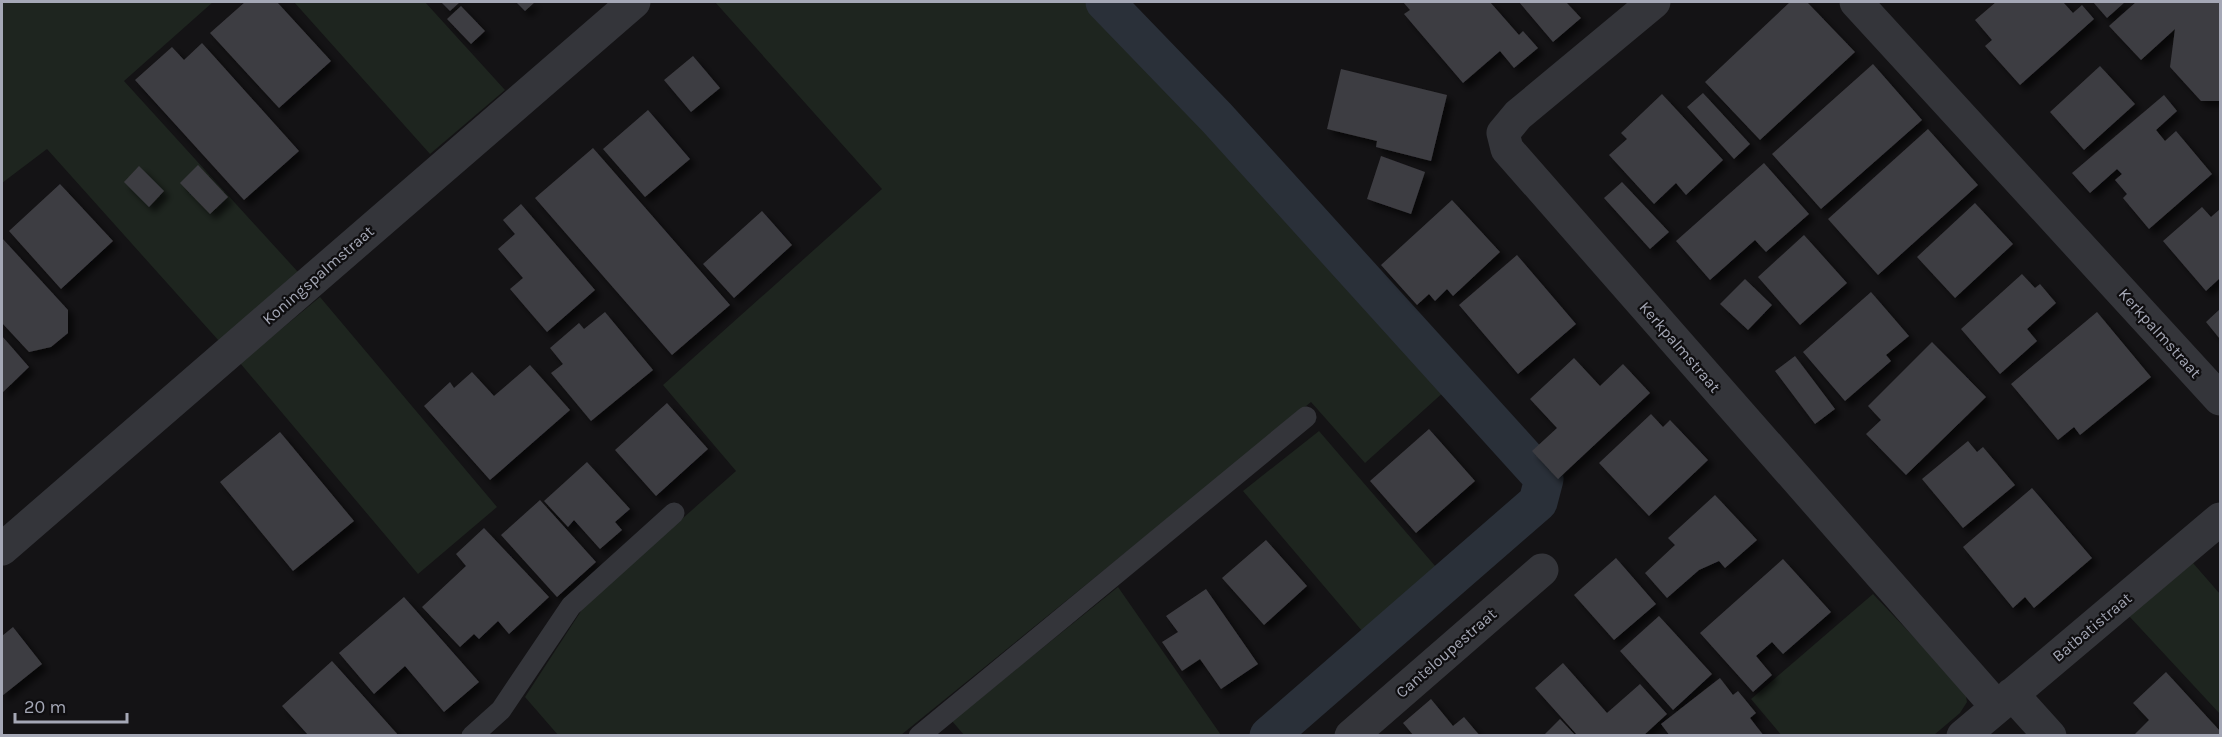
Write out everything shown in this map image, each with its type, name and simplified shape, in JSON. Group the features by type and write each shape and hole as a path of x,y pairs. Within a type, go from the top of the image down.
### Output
{"street":[{"name":"Koningspalmstraat","path":"2,549 634,2"},
{"name":"Kerkpalmstraat","path":"1654,2 1518,116 1503,133 1506,149 2005,701"},
{"name":"Kerkpalmstraat","path":"1856,2 2220,399"},
{"name":"Batbatistraat","path":"1963,735 2220,519"},
{"name":"Canteloupestraat","path":"1350,735 1542,570"},
{"path":"2005,701 2050,735"}],"lane":[{"path":"919,735 1306,417"},
{"path":"472,735 501,710 571,606 674,513"}],"shaded area":[{"path":"2,2 213,2 124,81 298,272 219,341 47,149 2,183"},
{"path":"294,2 425,2 505,90 430,154"},
{"path":"715,2 1105,2 1217,118 1456,381 1365,463 1311,402 901,735 558,735 525,697 585,605 736,471 663,385 882,189"},
{"path":"320,297 497,507 418,574 240,363"},
{"path":"1319,431 1448,581 1374,645 1243,491"},
{"path":"2193,563 2220,594 2220,714 2129,616"},
{"path":"1118,587 1221,735 964,735 952,721"},
{"path":"1873,594 1965,691 1967,702 1960,713 1934,735 1782,736 1751,699"}],"building":[{"path":"245,2 277,2 331,61 279,108 210,33"},
{"path":"441,2 460,2 450,11"},
{"path":"516,2 535,2 525,11"},
{"path":"1403,2 1490,2 1519,35 1523,31 1538,48 1514,68 1500,51 1463,83 1404,14 1410,10"},
{"path":"1519,2 1566,2 1581,18 1553,42"},
{"path":"1790,2 1807,2 1855,52 1760,140 1705,82"},
{"path":"1996,2 2063,2 2073,13 2082,5 2094,19 2020,85 1985,46 1992,40 1975,20"},
{"path":"2093,2 2125,2 2107,18"},
{"path":"2136,2 2220,3 2220,101 2201,101 2170,67 2175,29 2141,60 2109,26"},
{"path":"461,6 485,31 471,44 447,19"},
{"path":"202,43 299,151 244,200 135,80 172,47 184,60"},
{"path":"693,56 720,88 691,112 664,80"},
{"path":"1873,64 1922,120 1821,209 1772,154"},
{"path":"2100,66 2135,104 2084,150 2050,112"},
{"path":"1341,69 1447,95 1431,161 1376,147 1377,141 1327,129"},
{"path":"1703,93 1750,144 1734,159 1687,107"},
{"path":"1662,94 1723,160 1686,195 1676,183 1654,204 1609,155 1627,139 1621,133"},
{"path":"2164,95 2177,111 2156,130 2165,141 2176,131 2212,174 2149,229 2123,198 2127,194 2115,180 2122,174 2117,169 2090,193 2072,173"},
{"path":"648,110 690,159 645,197 603,149"},
{"path":"1928,129 1978,185 1878,275 1828,219"},
{"path":"593,148 730,305 672,355 535,198"},
{"path":"1381,156 1425,172 1411,214 1367,199"},
{"path":"1764,163 1809,214 1766,252 1755,240 1710,280 1676,241"},
{"path":"198,165 228,197 210,214 180,183"},
{"path":"139,166 164,191 149,207 124,182"},
{"path":"1622,182 1669,232 1650,249 1604,198"},
{"path":"60,184 113,241 61,289 9,231"},
{"path":"1452,200 1500,252 1453,296 1447,289 1435,301 1429,294 1417,305 1381,265"},
{"path":"1975,203 2013,244 1955,298 1917,257"},
{"path":"521,204 595,290 547,332 510,289 523,278 498,249 515,234 503,220"},
{"path":"2202,207 2211,217 2220,209 2220,278 2206,291 2163,241"},
{"path":"762,211 792,245 734,298 703,264"},
{"path":"1804,235 1847,283 1800,325 1758,277"},
{"path":"2,238 68,310 68,333 51,347 29,352 2,323"},
{"path":"1517,255 1576,324 1518,374 1459,305"},
{"path":"2022,274 2035,288 2040,284 2056,303 2027,329 2037,341 2000,374 1961,329"},
{"path":"1745,279 1772,305 1748,330 1720,304"},
{"path":"1871,292 1909,336 1886,355 1891,361 1845,401 1803,352"},
{"path":"2220,309 2220,339 2206,322"},
{"path":"605,312 653,370 591,421 551,373 563,364 550,348 579,323 584,329"},
{"path":"2097,312 2151,377 2080,435 2074,427 2058,440 2011,384"},
{"path":"2,336 29,367 2,393"},
{"path":"1932,342 1986,397 1906,475 1866,434 1881,420 1868,406"},
{"path":"1795,356 1835,409 1815,424 1775,371"},
{"path":"1574,358 1600,386 1623,364 1650,393 1558,479 1532,451 1557,428 1530,399"},
{"path":"530,365 570,410 490,480 424,406 450,382 454,388 472,372 494,396"},
{"path":"667,403 708,449 656,496 615,450"},
{"path":"1651,414 1663,427 1670,420 1708,460 1649,516 1599,463"},
{"path":"1429,429 1475,481 1416,533 1370,481"},
{"path":"280,432 354,521 293,571 220,482"},
{"path":"1968,441 1977,452 1983,447 2015,485 1963,528 1922,479"},
{"path":"587,462 630,509 615,522 622,530 600,549 574,520 568,527 544,501"},
{"path":"2032,488 2092,558 2034,608 2025,597 2013,608 1963,547"},
{"path":"1715,495 1757,540 1725,568 1719,561 1699,570 1667,598 1645,573 1675,545 1668,538"},
{"path":"540,500 596,562 557,597 501,535"},
{"path":"484,528 549,597 509,634 498,621 479,639 474,634 460,647 422,607 466,566 456,554"},
{"path":"1266,540 1307,586 1264,625 1222,578"},
{"path":"1616,558 1656,604 1614,640 1574,595"},
{"path":"1783,559 1831,612 1783,654 1772,642 1756,656 1772,675 1753,692 1700,633"},
{"path":"1206,589 1258,664 1221,689 1200,659 1182,671 1162,642 1178,632 1166,616"},
{"path":"404,597 479,682 444,712 405,666 374,694 339,653"},
{"path":"1659,616 1712,674 1673,710 1620,651"},
{"path":"13,627 42,664 2,696 2,636"},
{"path":"332,661 399,736 309,736 282,706"},
{"path":"1563,663 1607,713 1640,684 1667,714 1643,736 1578,736 1535,688"},
{"path":"2166,672 2220,731 2220,736 2133,736 2149,720 2133,703"},
{"path":"1720,678 1733,695 1738,691 1756,713 1750,718 1764,736 1670,736 1661,724"},
{"path":"1431,699 1453,726 1464,717 1480,736 1414,736 1403,723"},
{"path":"1560,719 1576,736 1543,736"}],"waterway":[{"path":"1105,2 1217,118 1544,479 1538,502 1269,736"}]}
